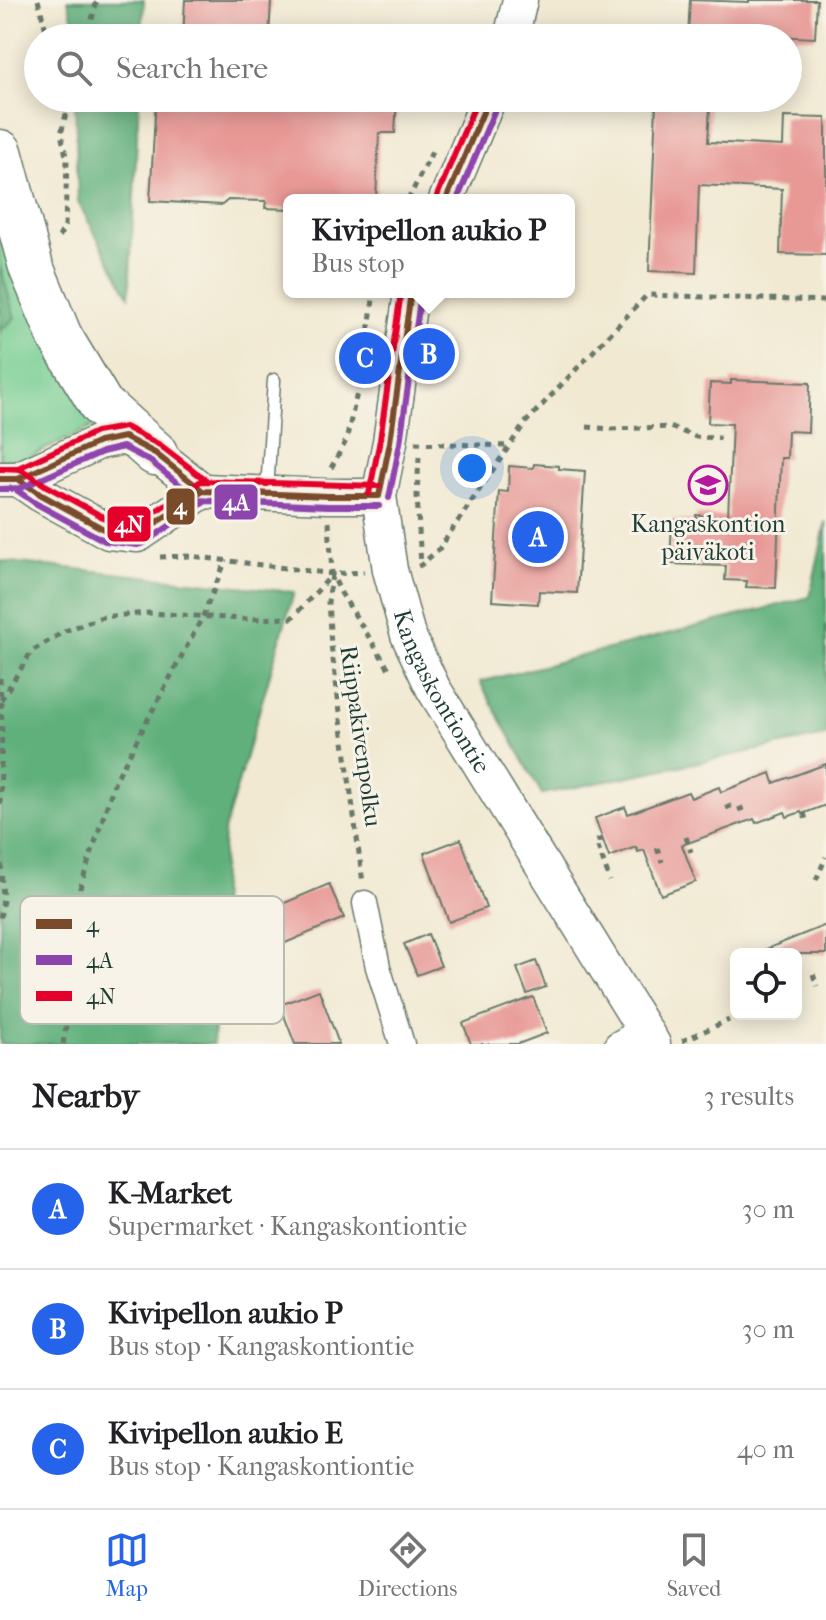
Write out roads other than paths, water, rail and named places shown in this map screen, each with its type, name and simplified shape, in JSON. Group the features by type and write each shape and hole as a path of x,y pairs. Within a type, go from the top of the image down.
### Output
{"highway":[{"path":"0,152 31,267 60,337 101,405 155,453"}],"street":[{"path":"514,24 520,0"},
{"path":"449,194 483,112"},
{"name":"Kangaskontiontie","path":"410,298 390,442 379,496 390,570 408,635 433,688 649,1040"},
{"path":"9,479 99,442 124,437 155,453 203,491 379,496"},
{"path":"155,453 172,485 170,504 161,520"},
{"path":"9,479 109,532 138,535 203,491"},
{"path":"365,903 378,967 402,1044"}],"lane":[{"path":"267,494 274,380"}],"place":[{"name":"Kivipellon aukio P","path":"429,354"},
{"name":"Kivipellon aukio E","path":"365,358"},
{"name":"Kangaskontion päiväkoti","path":"708,485"},
{"name":"K-Market","path":"538,537"}]}
